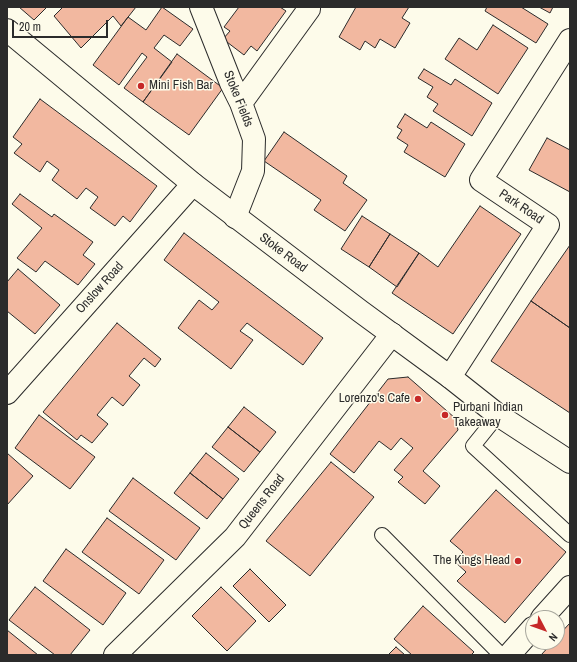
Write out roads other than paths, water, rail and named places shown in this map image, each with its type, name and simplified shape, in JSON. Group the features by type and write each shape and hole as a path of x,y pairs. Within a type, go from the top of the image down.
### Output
{"street":[{"name":"Stoke Fields","path":"201,7 231,83 242,103 254,139 253,171 235,217"},
{"path":"242,103 309,9"},
{"name":"Stoke Road","path":"7,30 235,217 450,377 498,415 570,462"},
{"name":"Park Road","path":"450,377 548,225 481,180 570,40"},
{"name":"Onslow Road","path":"7,393 193,184"},
{"name":"Queens Road","path":"114,655 235,537 392,334"},
{"path":"549,610 570,586"},
{"path":"509,655 525,637"}],"lane":[{"path":"498,415 473,446 570,535"},
{"path":"382,535 501,655"}],"place":[{"name":"Mini Fish Bar","path":"141,86"},
{"name":"Lorenzo's Cafe","path":"418,399"},
{"name":"Purbani Indian Takeaway","path":"445,415"},
{"name":"The Kings Head","path":"518,561"}]}
